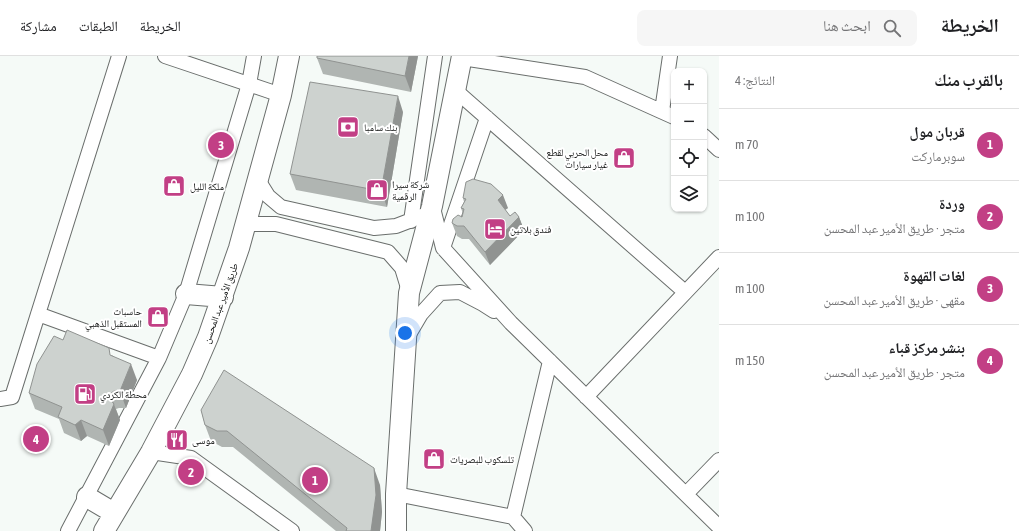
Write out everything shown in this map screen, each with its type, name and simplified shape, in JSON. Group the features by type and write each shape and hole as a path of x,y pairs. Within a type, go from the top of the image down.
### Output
{"main road":[{"name":"طريق الأمير عبد المحسن","path":"104,531 151,452 192,374 223,297 239,248 258,180 281,95 289,56"},
{"path":"396,531 396,494 409,293 431,209 462,57"},
{"path":"186,294 223,297"},
{"path":"87,497 114,513"}],"street":[{"path":"0,399 12,397 119,56"},
{"path":"165,56 281,95"},
{"path":"68,531 159,358 186,294 249,84 254,56"},
{"path":"411,221 435,56"},
{"path":"462,57 585,77 668,114 670,56"},
{"path":"455,90 685,292"},
{"path":"443,248 487,118"},
{"path":"707,139 719,150"},
{"path":"258,180 268,196 281,207 374,228 396,226 411,221 431,209 443,248 511,323 719,527"},
{"path":"245,224 276,224 388,252 402,268 409,293"},
{"path":"586,397 719,257"},
{"path":"405,339 421,314 440,292 460,292 483,304 511,323"},
{"path":"38,314 159,358"},
{"path":"512,517 550,361"},
{"path":"151,452 191,458 292,531"},
{"path":"686,494 719,460"},
{"path":"396,494 512,517 525,531"}],"building":[{"path":"317,56 409,56 405,76 317,58"},
{"path":"310,82 398,96 381,191 290,174"},
{"name":"فندق بلاتين","path":"473,179 491,184 503,195 498,200 510,216 515,212 519,217 485,252 464,226 457,226 452,223 453,219 458,215 462,217 464,209 461,208 466,199 463,198 466,182"},
{"name":"محطة الكردي","path":"67,330 109,348 110,355 131,364 120,391 114,391 110,394 110,399 114,404 103,430 81,420 75,425 58,417 62,407 29,393 37,364 54,336 63,340"},
{"path":"224,370 374,468 376,495 371,531 346,531 347,528 227,431 217,431 205,425 201,410"}],"place":[{"name":"بنك سامبا","path":"348,127"},
{"name":"لغات القهوة","path":"221,145"},
{"name":"محل الحربي لقطع غيار سيارات","path":"624,158"},
{"name":"ملكة الليل","path":"174,186"},
{"name":"شركة سيرا الرقمية","path":"377,190"},
{"name":"فندق بلاتين","path":"495,229"},
{"name":"حاسبات المستقبل الذهبي","path":"158,317"},
{"name":"محطة الكردي","path":"85,394"},
{"name":"بنشر مركز قباء","path":"36,439"},
{"name":"موسى","path":"177,440"},
{"name":"تلسكوب للبصريات","path":"434,459"},
{"name":"وردة","path":"191,472"},
{"name":"قربان مول","path":"315,480"}]}
